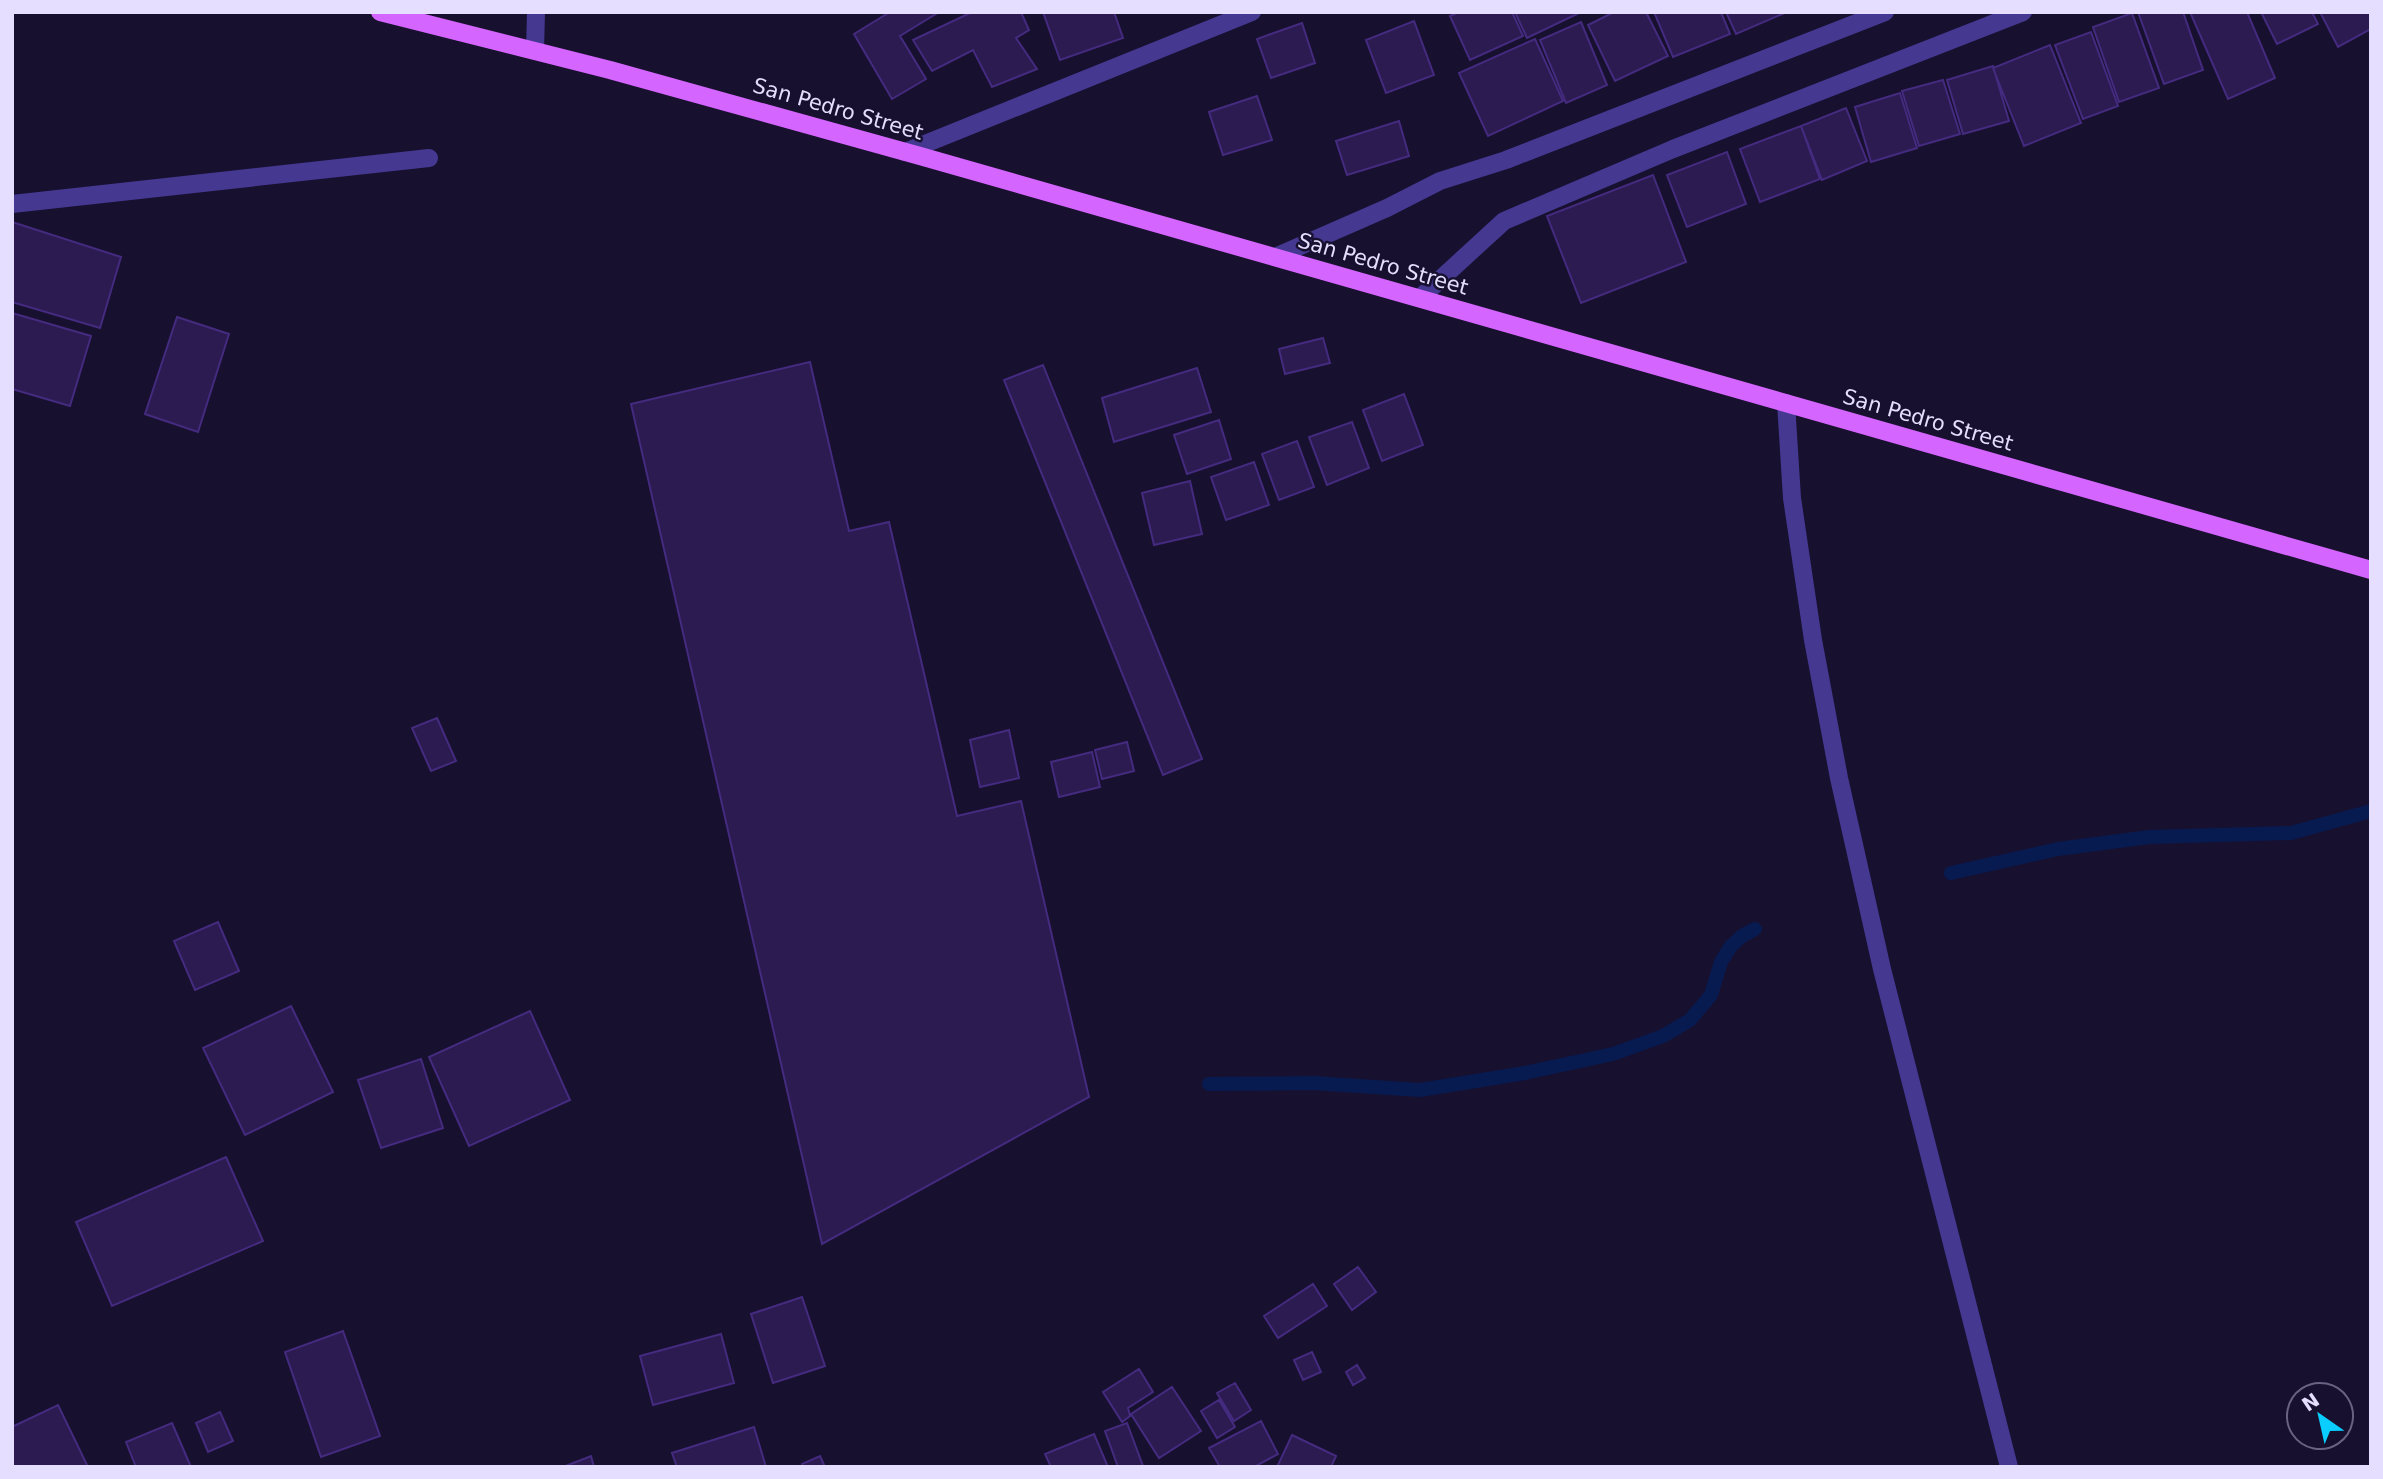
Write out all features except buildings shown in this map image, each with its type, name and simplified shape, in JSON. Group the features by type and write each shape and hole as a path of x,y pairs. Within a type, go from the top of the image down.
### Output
{"main road":[{"name":"San Pedro Street","path":"380,12 535,51 905,152 2371,570"}],"street":[{"path":"535,51 536,12"},
{"path":"905,152 1252,12"},
{"path":"1275,257 1387,208 1440,181 1506,160 1885,12"},
{"path":"1420,298 1504,221 1673,149 2023,12"},
{"path":"12,204 429,158"},
{"path":"1786,403 1792,498 1813,640 1839,778 1882,969 2009,1467"}],"waterway":[{"path":"1951,873 2058,849 2149,837 2291,833 2371,811"},
{"path":"1209,1084 1313,1083 1420,1090 1525,1073 1613,1054 1663,1036 1690,1020 1711,995 1721,962 1731,946 1755,929"}]}
